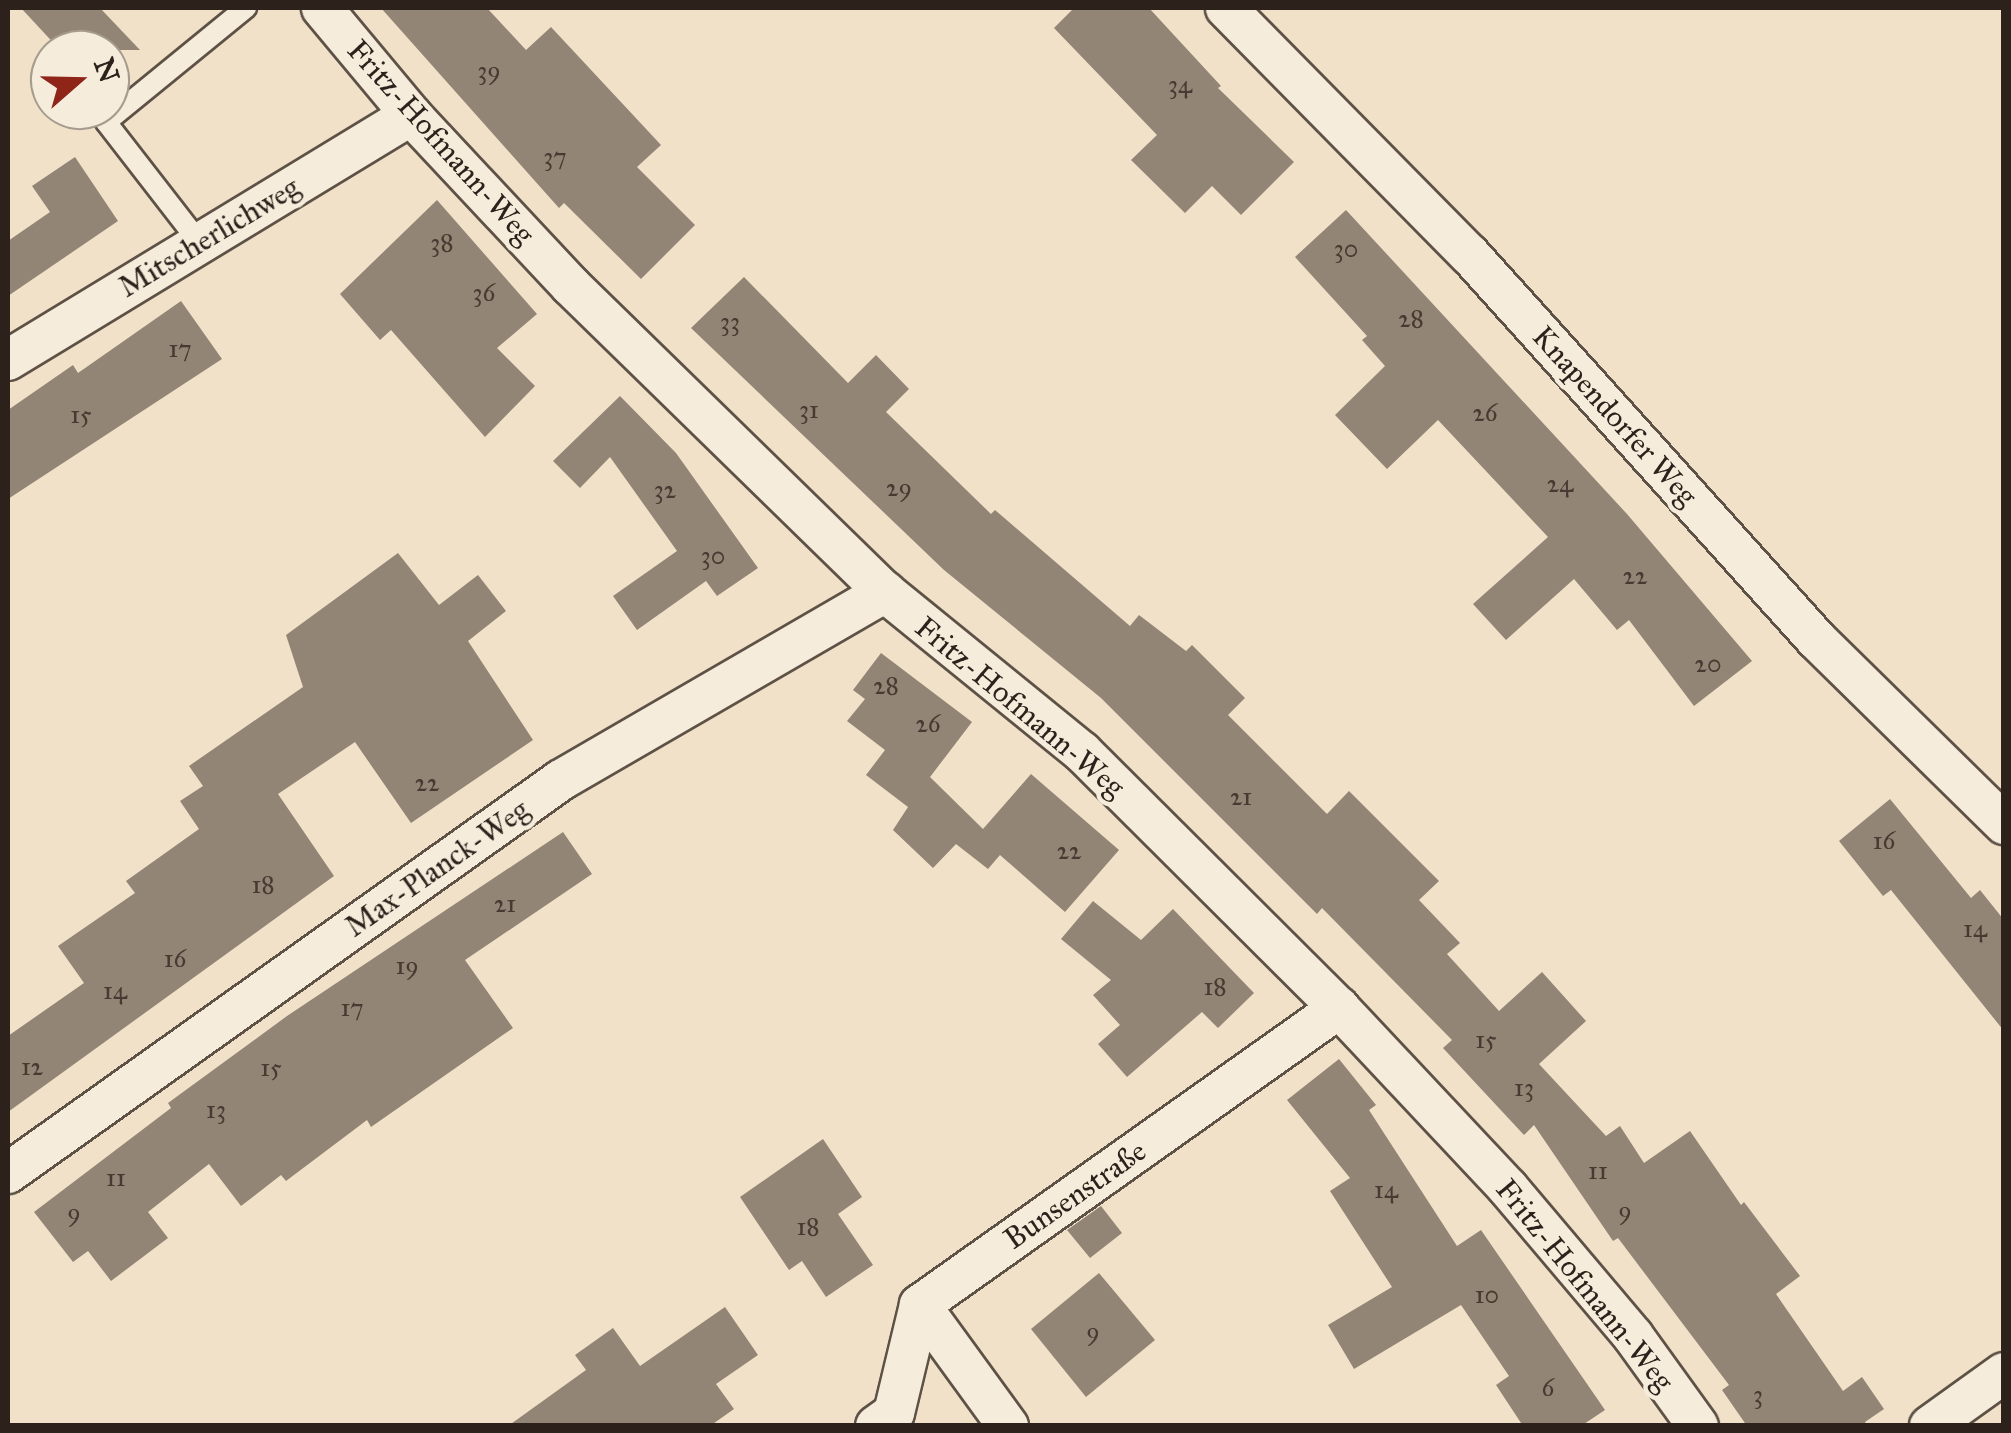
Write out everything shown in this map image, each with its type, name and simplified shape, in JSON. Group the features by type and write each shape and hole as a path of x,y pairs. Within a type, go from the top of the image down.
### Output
{"street":[{"name":"Fritz-Hofmann-Weg","path":"322,8 411,115 571,286 885,592 1082,752 1339,1008 1521,1203 1634,1336 1698,1426"},
{"name":"Knapendorfer Weg","path":"1226,8 1469,254 1816,639 2004,824"},
{"name":"Mitscherlichweg","path":"8,360 411,115"},
{"name":"Max-Planck-Weg","path":"8,1172 561,780 885,592"},
{"name":"Bunsenstraße","path":"920,1305 1339,1008"},
{"path":"876,1426 894,1413 920,1305"},
{"path":"920,1305 1008,1426"},
{"path":"1930,1426 2004,1373"}],"lane":[{"path":"199,242 106,122 246,8"}],"building":[{"path":"21,8 100,8 121,30 41,30"},
{"path":"381,8 487,8 526,50 551,27 661,145 637,167 695,225 641,279 564,203 559,208"},
{"path":"1074,8 1149,8 1221,86 1218,88 1294,162 1241,215 1212,186 1185,213 1131,160 1157,135 1054,28"},
{"path":"75,157 118,221 8,296 8,241 50,212 32,186"},
{"path":"437,200 537,314 497,348 535,386 485,437 391,330 380,340 340,294"},
{"path":"1346,210 1627,514 1752,661 1694,706 1629,620 1617,630 1574,579 1506,640 1473,604 1548,537 1438,420 1387,469 1335,415 1385,366 1362,340 1367,336 1295,257"},
{"path":"744,277 848,383 876,355 909,389 886,412 991,514 995,510 1130,626 1139,615 1186,651 1192,645 1245,698 1228,715 1327,814 1349,791 1439,881 1419,900 1460,943 1447,954 1499,1011 1542,972 1586,1021 1539,1064 1606,1136 1620,1126 1644,1163 1690,1131 1741,1205 1744,1202 1800,1276 1776,1294 1843,1391 1862,1377 1884,1409 1865,1422 1867,1426 1747,1426 1722,1390 1729,1385 1618,1238 1613,1241 1534,1125 1524,1135 1443,1048 1452,1040 1322,908 1317,914 1101,698 944,570 691,328"},
{"path":"181,301 222,359 8,499 8,410 73,365 78,373"},
{"path":"620,396 676,453 758,568 717,596 706,581 637,630 613,596 677,551 610,457 580,488 553,461"},
{"path":"398,553 439,605 478,575 506,611 468,641 533,740 411,823 355,742 278,794 334,876 8,1112 8,1036 84,983 58,946 135,893 126,881 199,829 180,801 203,786 189,766 303,687 286,635"},
{"path":"881,653 972,722 930,777 983,829 1031,774 1119,850 1065,912 1000,855 988,869 956,844 933,868 893,830 908,807 866,775 885,750 847,721 865,699 853,690"},
{"path":"1890,799 1971,898 1980,890 2004,920 2004,1031 1891,890 1883,896 1839,841"},
{"path":"563,832 592,874 465,960 513,1028 371,1127 367,1120 286,1181 281,1175 241,1206 209,1164 148,1212 168,1238 111,1281 88,1251 73,1262 34,1212 171,1108 168,1103 287,1016"},
{"path":"1093,901 1141,940 1173,909 1254,993 1218,1028 1202,1012 1127,1077 1098,1044 1120,1025 1093,995 1111,980 1061,939"},
{"path":"1339,1059 1376,1105 1369,1110 1457,1246 1481,1230 1605,1410 1581,1426 1523,1426 1496,1385 1509,1376 1461,1305 1354,1369 1328,1325 1392,1287 1330,1191 1350,1178 1287,1100"},
{"path":"823,1139 862,1197 838,1214 873,1265 826,1297 802,1261 789,1270 740,1197"},
{"path":"1101,1206 1122,1233 1090,1258 1067,1230"},
{"path":"1099,1273 1155,1340 1086,1397 1031,1329"},
{"path":"725,1307 758,1355 716,1384 734,1409 710,1426 508,1426 586,1370 575,1355 613,1328 640,1366"}]}
